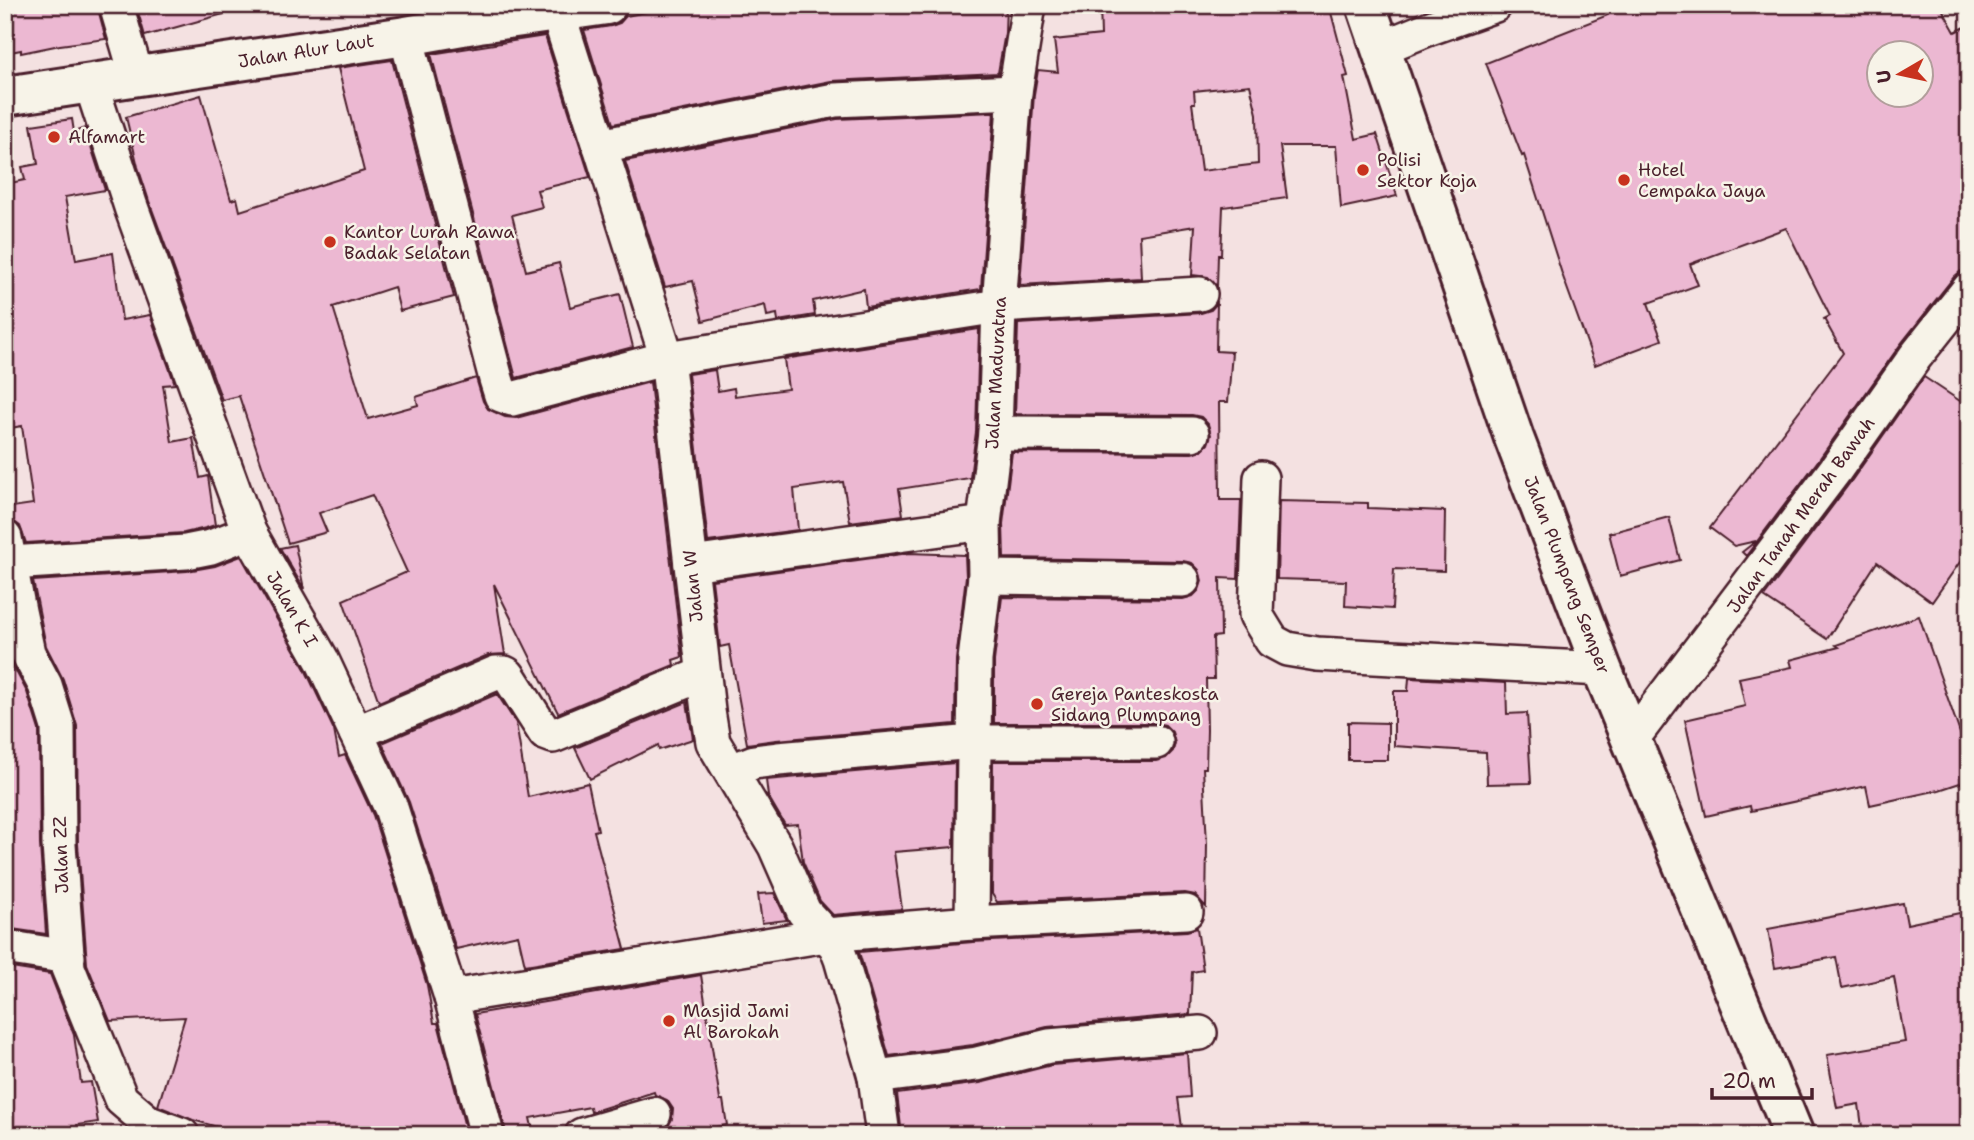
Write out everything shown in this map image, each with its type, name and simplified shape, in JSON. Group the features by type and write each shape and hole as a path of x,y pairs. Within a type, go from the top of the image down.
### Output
{"main road":[{"name":"Jalan Alur Laut","path":"5,96 406,36 475,14 558,13 607,5"},
{"name":"Jalan Plumpang Semper","path":"1366,5 1514,438 1602,669 1794,1135"}],"street":[{"path":"116,5 137,77"},
{"name":"Jalan Maduratna","path":"972,923 975,660 985,577 984,523 995,433 999,306 1015,92 1029,5"},
{"path":"1381,48 1495,5"},
{"name":"Jalan W","path":"558,13 667,358 713,742 775,846 804,912 836,946 875,1077 883,1135"},
{"path":"406,36 501,395 512,399 667,358 999,306 1200,294"},
{"name":"Jalan K I","path":"91,85 131,207 249,532 322,660 391,808 451,997 487,1135"},
{"path":"600,146 835,100 1015,92"},
{"name":"Jalan Tanah Merah Bawah","path":"1632,739 1969,289"},
{"path":"995,433 1192,434"},
{"path":"1261,478 1256,615 1272,641 1287,649 1317,654 1602,669"},
{"path":"691,564 984,523"},
{"path":"8,550 186,552 211,547 249,532"},
{"name":"Jalan ZZ","path":"8,550 28,653 45,685 58,727 60,845 68,968 121,1098 149,1124 182,1135"},
{"path":"985,577 1183,580"},
{"path":"356,733 496,673 505,673 545,733 553,736 703,674"},
{"path":"731,771 754,762 778,759 974,741 1156,742"},
{"path":"451,997 826,935 972,923 1186,912"},
{"path":"5,947 68,957"},
{"path":"875,1077 977,1064 1049,1046 1200,1033"},
{"path":"582,1135 654,1114"}],"building":[{"path":"5,5 97,5 106,39 21,53 21,50 5,53"},
{"path":"136,5 226,5 227,13 145,36"},
{"path":"682,5 792,5 793,10 859,5 1006,5 1005,33 998,73 831,81 613,124 584,30 620,23 626,16"},
{"path":"1100,5 1329,5 1348,76 1344,77 1356,139 1377,134 1397,196 1341,208 1336,146 1280,146 1287,198 1223,207 1217,287 1208,277 1192,275 1195,226 1139,235 1141,278 1020,285 1038,70 1058,72 1054,40 1101,35","holes":["1250,85 1257,114 1258,164 1201,171 1192,103 1195,103 1194,91"]},
{"path":"1605,5 1940,5 1955,32 1969,25 1969,270 1961,271 1954,277 1900,345 1746,556 1742,552 1756,541 1734,546 1710,528 1843,353 1824,319 1830,316 1786,228 1690,264 1698,285 1648,303 1662,340 1595,365 1562,274 1524,155 1522,156 1486,63 1608,15"},
{"path":"545,36 590,177 537,190 542,207 512,215 526,271 559,263 570,307 620,294 633,347 516,378 431,54"},
{"path":"392,60 454,297 400,311 394,287 333,307 368,419 418,405 416,397 476,378 488,409 505,417 516,418 650,382 682,657 673,660 674,665 558,713 494,584 505,654 488,655 379,702 343,600 407,572 372,495 319,513 327,532 288,543 239,396 222,400 138,167 126,117 201,95 231,200 237,198 240,211 364,171 338,68"},
{"path":"994,112 981,289 866,307 864,289 813,301 815,315 778,321 777,314 767,316 765,305 703,321 693,281 665,287 625,161 837,119"},
{"path":"72,119 74,132 85,128 105,190 65,197 76,260 113,253 122,320 150,315 175,384 163,385 172,442 193,438 200,478 208,476 215,525 184,533 26,543 20,526 5,519 5,508 33,504 22,426 5,429 5,353 10,352 5,317 5,184 25,180 22,167 38,164 31,125"},
{"path":"1217,303 1216,351 1232,352 1228,402 1219,402 1220,500 1241,500 1238,579 1220,578 1221,636 1213,637 1214,679 1206,679 1206,768 1203,768 1207,844 1206,907 1195,895 1185,893 997,902 992,894 993,761 1156,761 1166,758 1173,751 1175,743 1172,732 1165,725 1156,723 994,723 994,661 1002,597 1183,599 1193,596 1202,581 1199,570 1192,563 1183,561 1004,558 1003,524 1012,452 1192,453 1202,450 1211,435 1208,424 1201,417 1192,415 1015,414 1018,324 1201,313 1211,310"},
{"path":"979,329 976,432 970,478 899,489 903,515 850,522 843,482 794,489 798,530 708,542 688,374 715,370 718,391 734,388 735,396 788,389 784,359"},
{"path":"1924,377 1969,407 1969,549 1932,602 1877,562 1827,639 1764,597 1852,480"},
{"path":"1279,501 1368,503 1368,508 1445,511 1444,571 1394,569 1392,609 1345,606 1346,581 1277,579"},
{"path":"1669,517 1680,560 1620,576 1609,533"},
{"path":"295,545 304,589 280,548"},
{"path":"909,553 965,555 966,576 956,660 955,724 747,744 729,645 720,647 712,580"},
{"path":"241,556 305,669 334,730 339,757 345,755 373,815 427,985 434,1023 438,1023 467,1135 222,1135 221,1128 158,1106 185,1017 110,1021 87,964 78,844 77,726 63,679 46,646 33,581 187,571 215,566"},
{"path":"1919,616 1969,759 1969,780 1939,790 1870,805 1866,786 1751,811 1750,806 1706,816 1685,720 1745,706 1739,678 1792,667 1790,660 1839,647 1836,645"},
{"path":"5,639 11,662 27,692 39,730 40,845 46,934 5,928"},
{"path":"1409,678 1506,683 1507,714 1527,713 1531,783 1487,784 1486,752 1394,746 1394,691 1408,691"},
{"path":"497,694 516,723 528,797 588,783 598,830 594,831 625,949 525,965 518,935 456,949 409,802 382,743"},
{"path":"687,702 693,739 659,750 658,745 590,779 575,748"},
{"path":"1348,722 1388,723 1388,760 1348,760"},
{"path":"955,763 954,847 894,852 902,909 833,915 820,901 803,862 798,824 785,825 768,796 766,780"},
{"path":"774,893 787,920 762,923 758,894"},
{"path":"1903,903 1907,924 1969,911 1969,1135 1863,1135 1859,1104 1837,1108 1827,1055 1905,1042 1894,977 1842,988 1836,957 1775,968 1768,929"},
{"path":"1197,928 1203,970 1192,972 1190,1014 1047,1027 973,1045 889,1056 859,952 973,942 1187,931"},
{"path":"5,967 50,974 74,1035 81,1083 91,1082 98,1122 77,1125 79,1135 5,1135"},
{"path":"701,975 720,1100 723,1100 727,1125 660,1135 672,1119 673,1109 667,1100 654,1092 591,1112 590,1107 530,1118 532,1127 506,1132 475,1014"},
{"path":"1187,1053 1190,1097 1178,1098 1183,1135 902,1135 897,1094 980,1083 1052,1065"}],"place":[{"name":"Alfamart","path":"54,137"},
{"name":"Polisi Sektor Koja","path":"1363,170"},
{"name":"Hotel Cempaka Jaya","path":"1624,180"},
{"name":"Kantor Lurah Rawa Badak Selatan","path":"330,242"},
{"name":"Gereja Panteskosta Sidang Plumpang","path":"1037,704"},
{"name":"Masjid Jami Al Barokah","path":"669,1021"}]}
